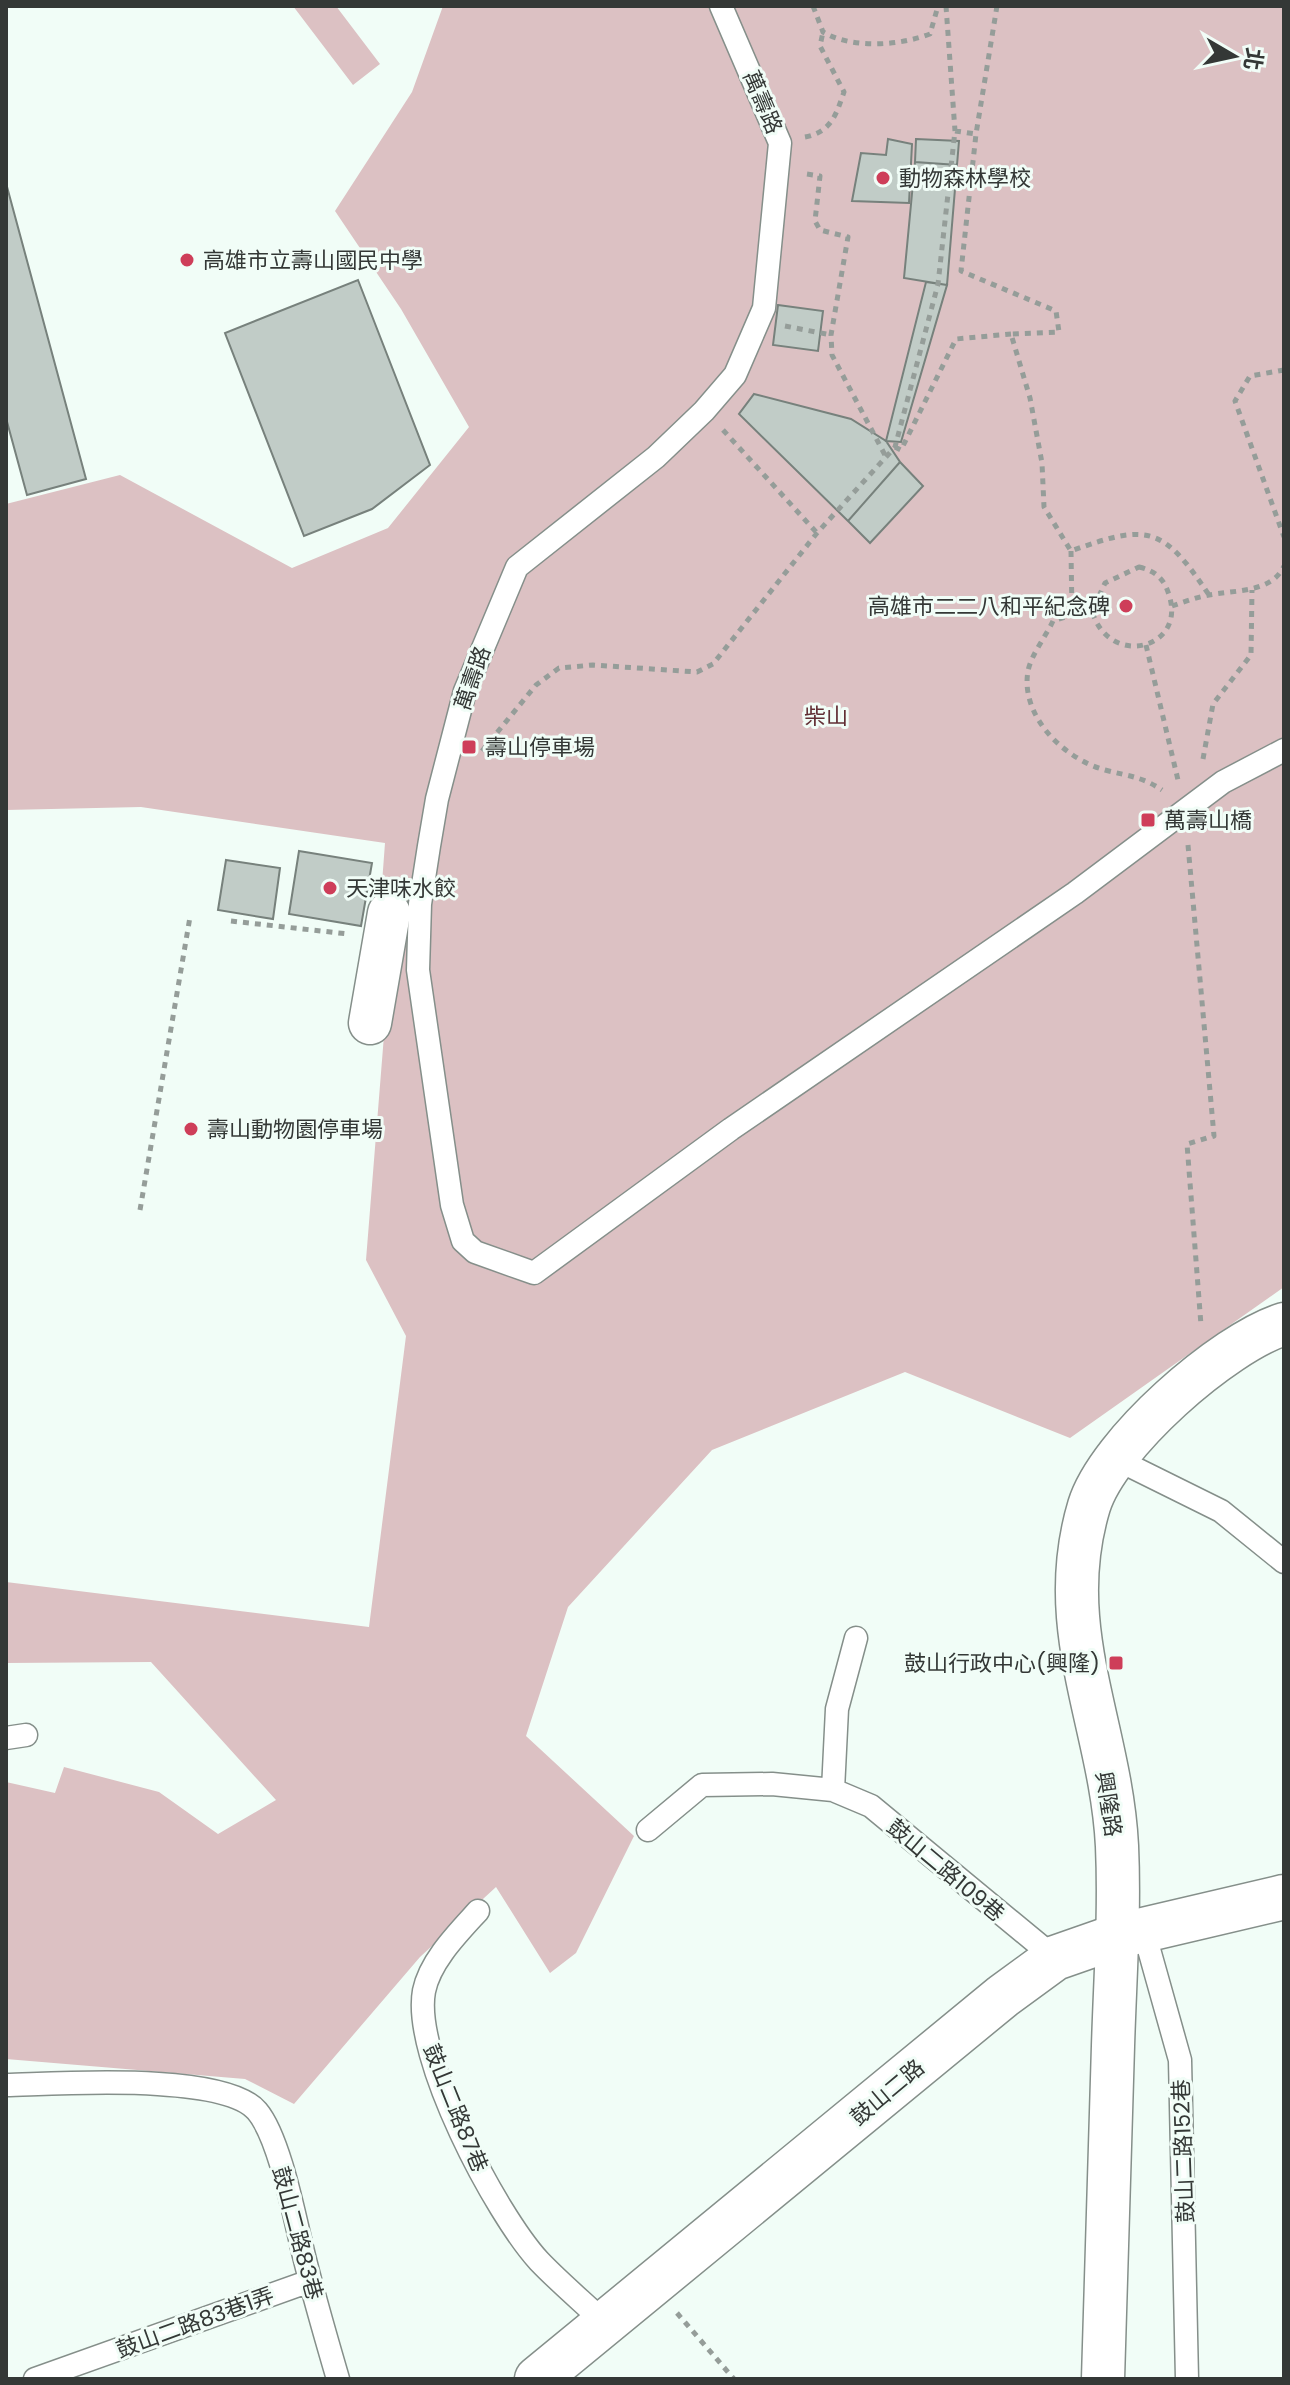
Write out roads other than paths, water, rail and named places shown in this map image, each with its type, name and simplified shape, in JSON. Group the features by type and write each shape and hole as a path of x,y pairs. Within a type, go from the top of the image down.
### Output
{"street":[{"path":"370,1023 387,926"},
{"name":"興隆路","path":"1103,2379 1131,1932 1077,1631 1076,1566 1090,1503 1114,1458 1205,1368 1266,1330 1284,1324"},
{"name":"鼓山二路","path":"537,2379 1003,1996 1055,1958 1131,1932 1284,1897"}],"lane":[{"name":"萬壽路","path":"721,6 780,143 761,321 735,375 704,411 656,457 517,567 465,691 443,774 420,904 418,970 452,1205 463,1241 496,1263 534,1273 731,1129 1075,893 1223,782 1284,750"},
{"path":"1114,1458 1221,1511 1284,1562"},
{"path":"833,1790 837,1709 856,1638"},
{"name":"鼓山二路109巷","path":"648,1830 702,1785 772,1784 833,1790 871,1806 1055,1958"},
{"name":"鼓山二路87巷","path":"478,1911 447,1946 424,1991 429,2050 477,2169 538,2260 606,2324"},
{"name":"鼓山二路152巷","path":"1131,1932 1180,2060 1187,2379"},
{"name":"鼓山二路83巷","path":"6,2085 140,2083 205,2089 237,2099 257,2110 281,2163 338,2379"},
{"name":"鼓山二路83巷1弄","path":"35,2379 310,2281"}],"place":[{"name":"動物森林學校","path":"883,178"},
{"name":"高雄市立壽山國民中學","path":"187,260"},
{"name":"高雄市二二八和平紀念碑","path":"1126,606"},
{"name":"壽山停車場","path":"469,747"},
{"name":"萬壽山橋","path":"1148,820"},
{"name":"天津味水餃","path":"330,888"},
{"name":"壽山動物園停車場","path":"191,1129"},
{"name":"鼓山行政中心(興隆)","path":"1116,1663"}],"park label":[{"name":"柴山","path":"826,716"}]}
